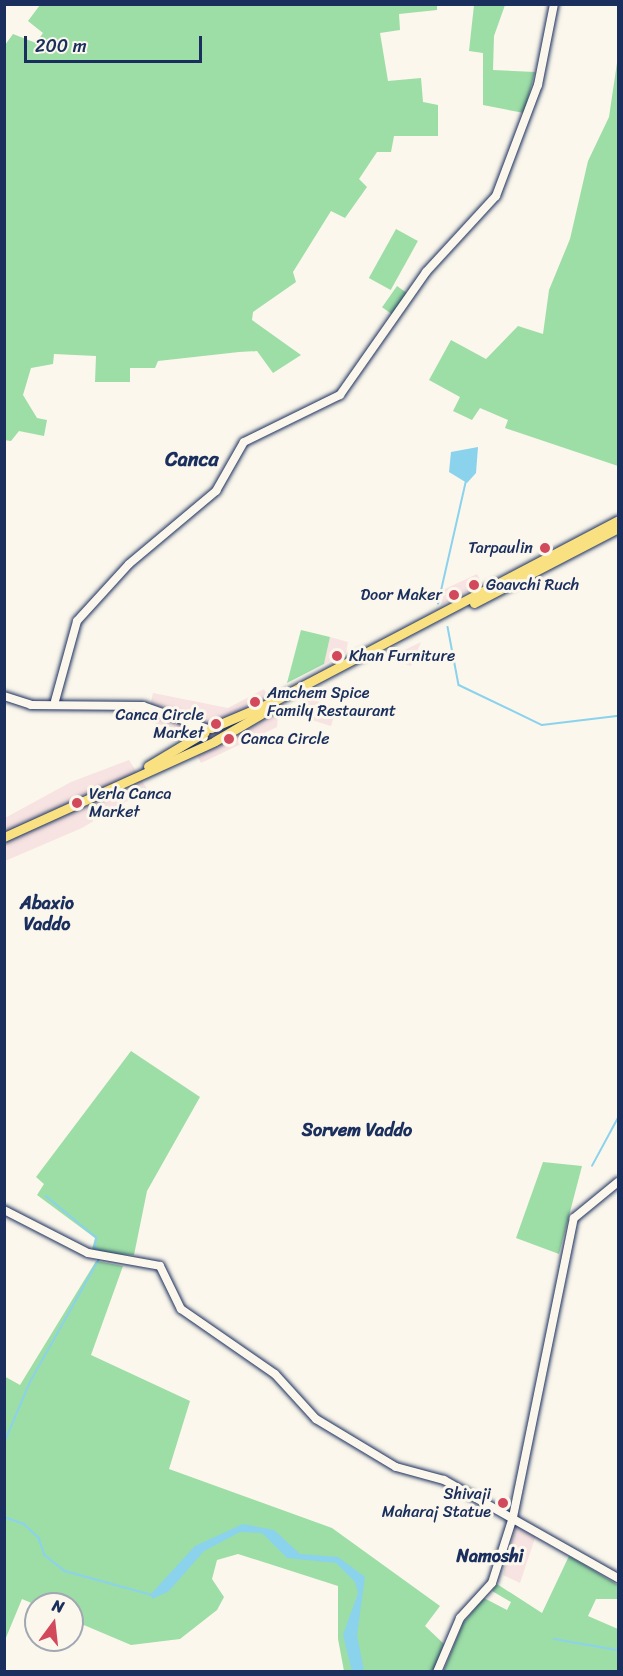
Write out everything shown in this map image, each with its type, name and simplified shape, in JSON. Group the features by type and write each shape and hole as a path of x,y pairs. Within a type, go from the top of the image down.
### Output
{"main road":[{"path":"4,837 272,702 618,520"},
{"path":"4,837 618,528"}],"street":[{"path":"55,701 77,621 129,564 216,491 244,442 340,395 426,272 496,196 538,85 554,4"},
{"path":"4,696 31,705 55,701 122,702 185,719 208,735"},
{"path":"437,1671 460,1618 492,1583 513,1517 574,1218 618,1182"},
{"path":"4,1210 88,1253 167,1272 181,1309 275,1374 316,1419 396,1467 444,1480 618,1578"}],"shaded area":[{"path":"477,574 482,584 441,605 445,589"},
{"path":"330,637 348,642 346,653 324,664"},
{"path":"421,642 411,666 388,658"},
{"name":"Canca Circle Market","path":"264,689 278,714 277,727 201,763 185,732 147,721 153,693 228,708"},
{"path":"309,699 337,707 331,726 286,712"},
{"name":"Verla Canca Market","path":"129,760 147,789 82,828 5,861 5,818 71,782"},
{"path":"516,1524 536,1535 520,1583 503,1575"}],"green space":[{"path":"40,5 437,5 437,10 399,14 400,30 380,33 388,81 421,78 423,102 438,105 438,136 394,136 391,152 377,152 359,179 367,187 345,218 331,211 293,272 296,282 253,312 252,320 301,355 273,373 257,351 158,361 155,368 130,368 130,382 95,382 96,356 54,354 53,364 31,368 23,395 37,418 47,420 44,436 19,431 11,441 4,440 5,45 13,34 36,43 43,33 28,21"},
{"path":"474,5 505,5 494,36 493,70 535,72 524,113 483,105 483,53 469,51"},
{"path":"618,56 618,466 505,428 508,420 480,408 472,420 453,411 460,397 429,380 451,340 486,359 518,326 543,334 549,290 570,239 588,161 609,117"},
{"path":"396,229 418,241 391,290 369,278"},
{"path":"397,286 407,293 392,314 382,307"},
{"path":"301,630 330,637 324,664 287,683"},
{"path":"131,1051 200,1097 147,1191 134,1255 111,1254 92,1249 95,1238 37,1195 44,1184 36,1177"},
{"path":"543,1162 582,1166 559,1254 516,1238"},
{"path":"96,1261 123,1266 91,1355 190,1401 169,1469 332,1528 440,1606 425,1626 444,1644 434,1671 344,1671 338,1639 338,1586 238,1554 217,1560 212,1579 224,1597 217,1610 180,1639 131,1645 84,1625 84,1592 24,1592 24,1600 22,1599 5,1640 4,1376 20,1385"},
{"path":"569,1556 618,1585 618,1599 596,1599 588,1616 618,1629 618,1671 443,1672 463,1623 484,1598 507,1610 511,1602 492,1591 497,1584 542,1613"}],"water":[{"path":"478,447 476,473 467,483 449,472 451,452"},
{"path":"243,1524 274,1530 300,1554 338,1557 365,1577 357,1635 364,1671 352,1671 343,1635 358,1593 355,1582 336,1563 287,1558 262,1533 240,1532 204,1551 169,1591 152,1599 151,1594 195,1546"}],"waterway":[{"path":"438,604 466,481"},
{"path":"448,627 459,685 542,725 618,716"},
{"path":"592,1166 618,1118"},
{"path":"46,1196 97,1238 95,1247 102,1252"},
{"path":"4,1443 30,1382 99,1259"},
{"path":"4,1517 24,1524 39,1538 45,1555 65,1571 152,1595"},
{"path":"554,1639 618,1650"}],"place":[{"name":"Tarpaulin","path":"545,548"},
{"name":"Goavchi Ruch","path":"474,585"},
{"name":"Door Maker","path":"454,595"},
{"name":"Khan Furniture","path":"337,656"},
{"name":"Amchem Spice Family Restaurant","path":"255,702"},
{"name":"Canca Circle Market","path":"216,724"},
{"name":"Canca Circle","path":"229,739"},
{"name":"Verla Canca Market","path":"77,803"},
{"name":"Shivaji Maharaj Statue","path":"503,1503"}],"district":[{"name":"Canca","path":"192,459"},
{"name":"Abaxio Vaddo","path":"47,914"},
{"name":"Sorvem Vaddo","path":"357,1130"},
{"name":"Namoshi","path":"490,1556"}]}
